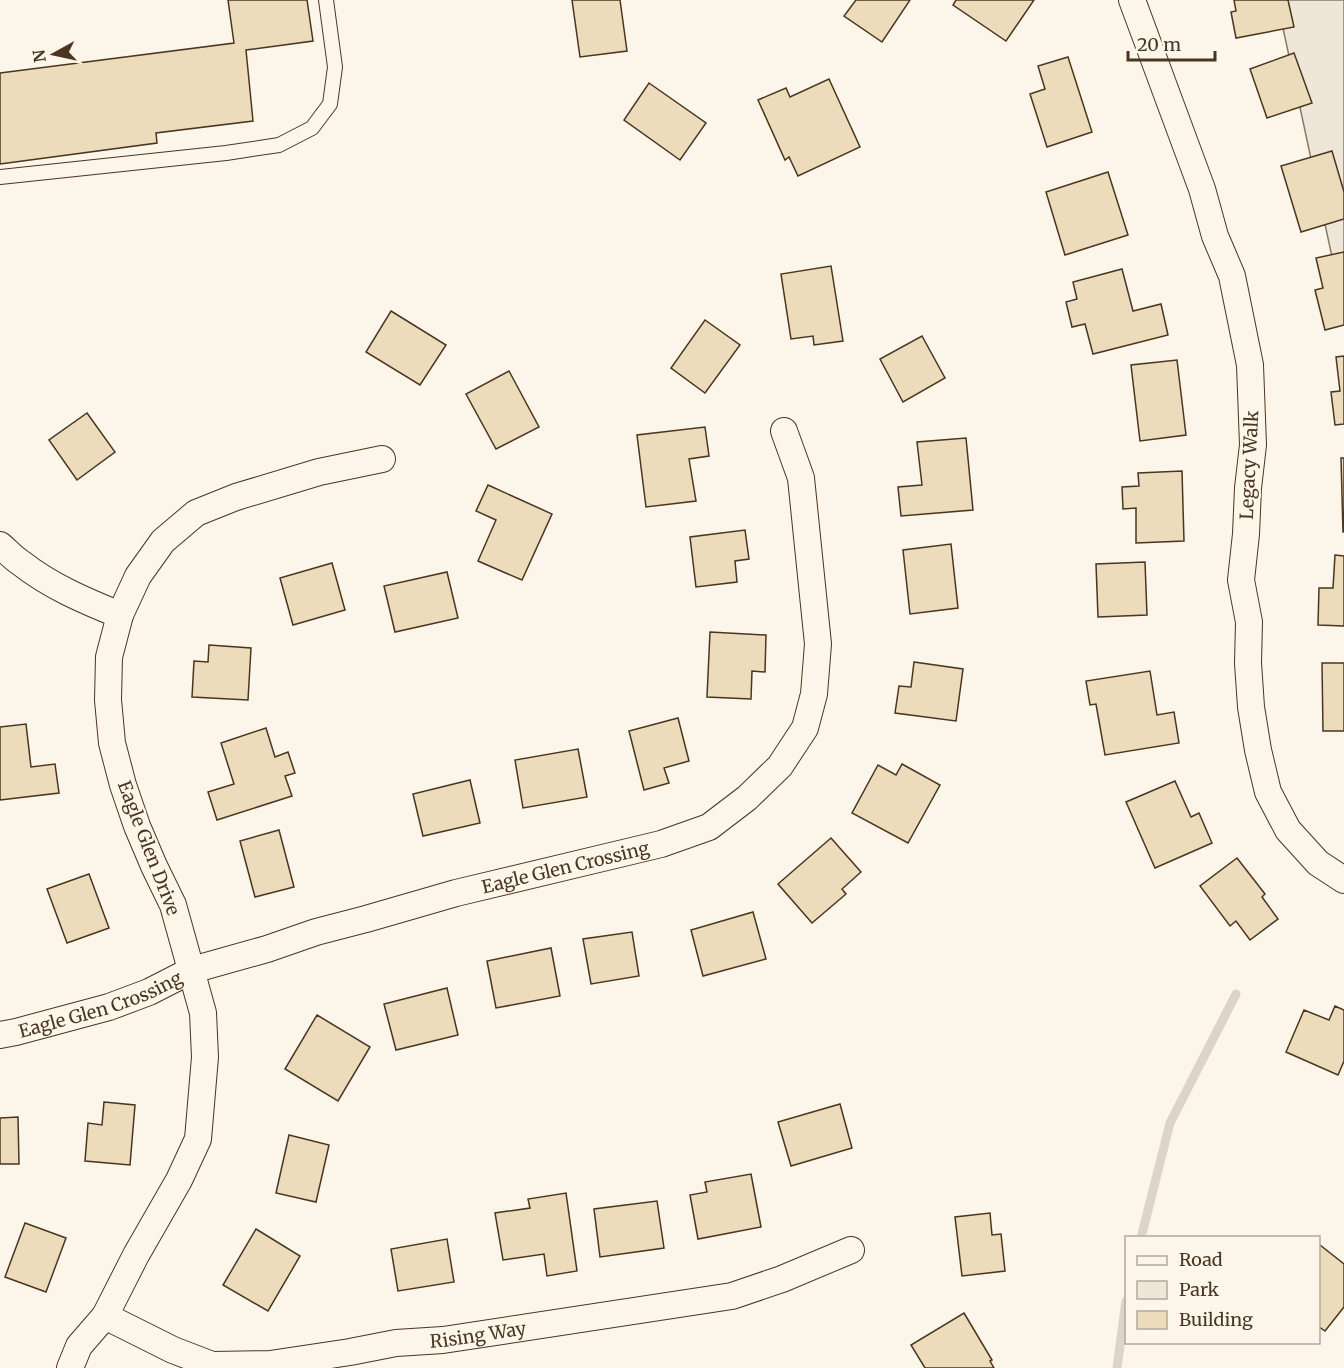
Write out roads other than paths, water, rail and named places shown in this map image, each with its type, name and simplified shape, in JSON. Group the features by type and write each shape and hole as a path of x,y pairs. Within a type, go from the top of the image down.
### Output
{"street":[{"name":"Legacy Walk","path":"1132,0 1202,189 1215,236 1232,276 1250,365 1253,445 1241,580 1249,622 1248,663 1251,707 1268,792 1288,830 1318,863 1344,880"},
{"name":"Eagle Glen Crossing","path":"0,1035 109,1007 149,992 192,970 267,949 316,932 366,920 456,893 661,844 709,827 747,798 780,766 805,728 814,694 818,644 801,478 784,430"},
{"name":"Eagle Glen Drive","path":"70,1368 80,1346 105,1316 136,1255 179,1180 198,1139 205,1057 203,1014 173,905 138,826 123,785 112,743 108,700 109,657 120,615 138,576 163,541 196,513 236,497 319,472 382,459"},
{"path":"0,544 20,563 57,586 96,606 120,615"},
{"name":"Rising Way","path":"105,1316 173,1350 212,1365 270,1364 396,1343 443,1340 732,1296 782,1279 851,1250"}],"lane":[{"path":"0,177 226,153 279,145 312,128 330,104 335,67 326,0"}],"waterway":[{"path":"1142,1236 1170,1123 1236,994"},
{"path":"1117,1368 1125,1308"}]}
